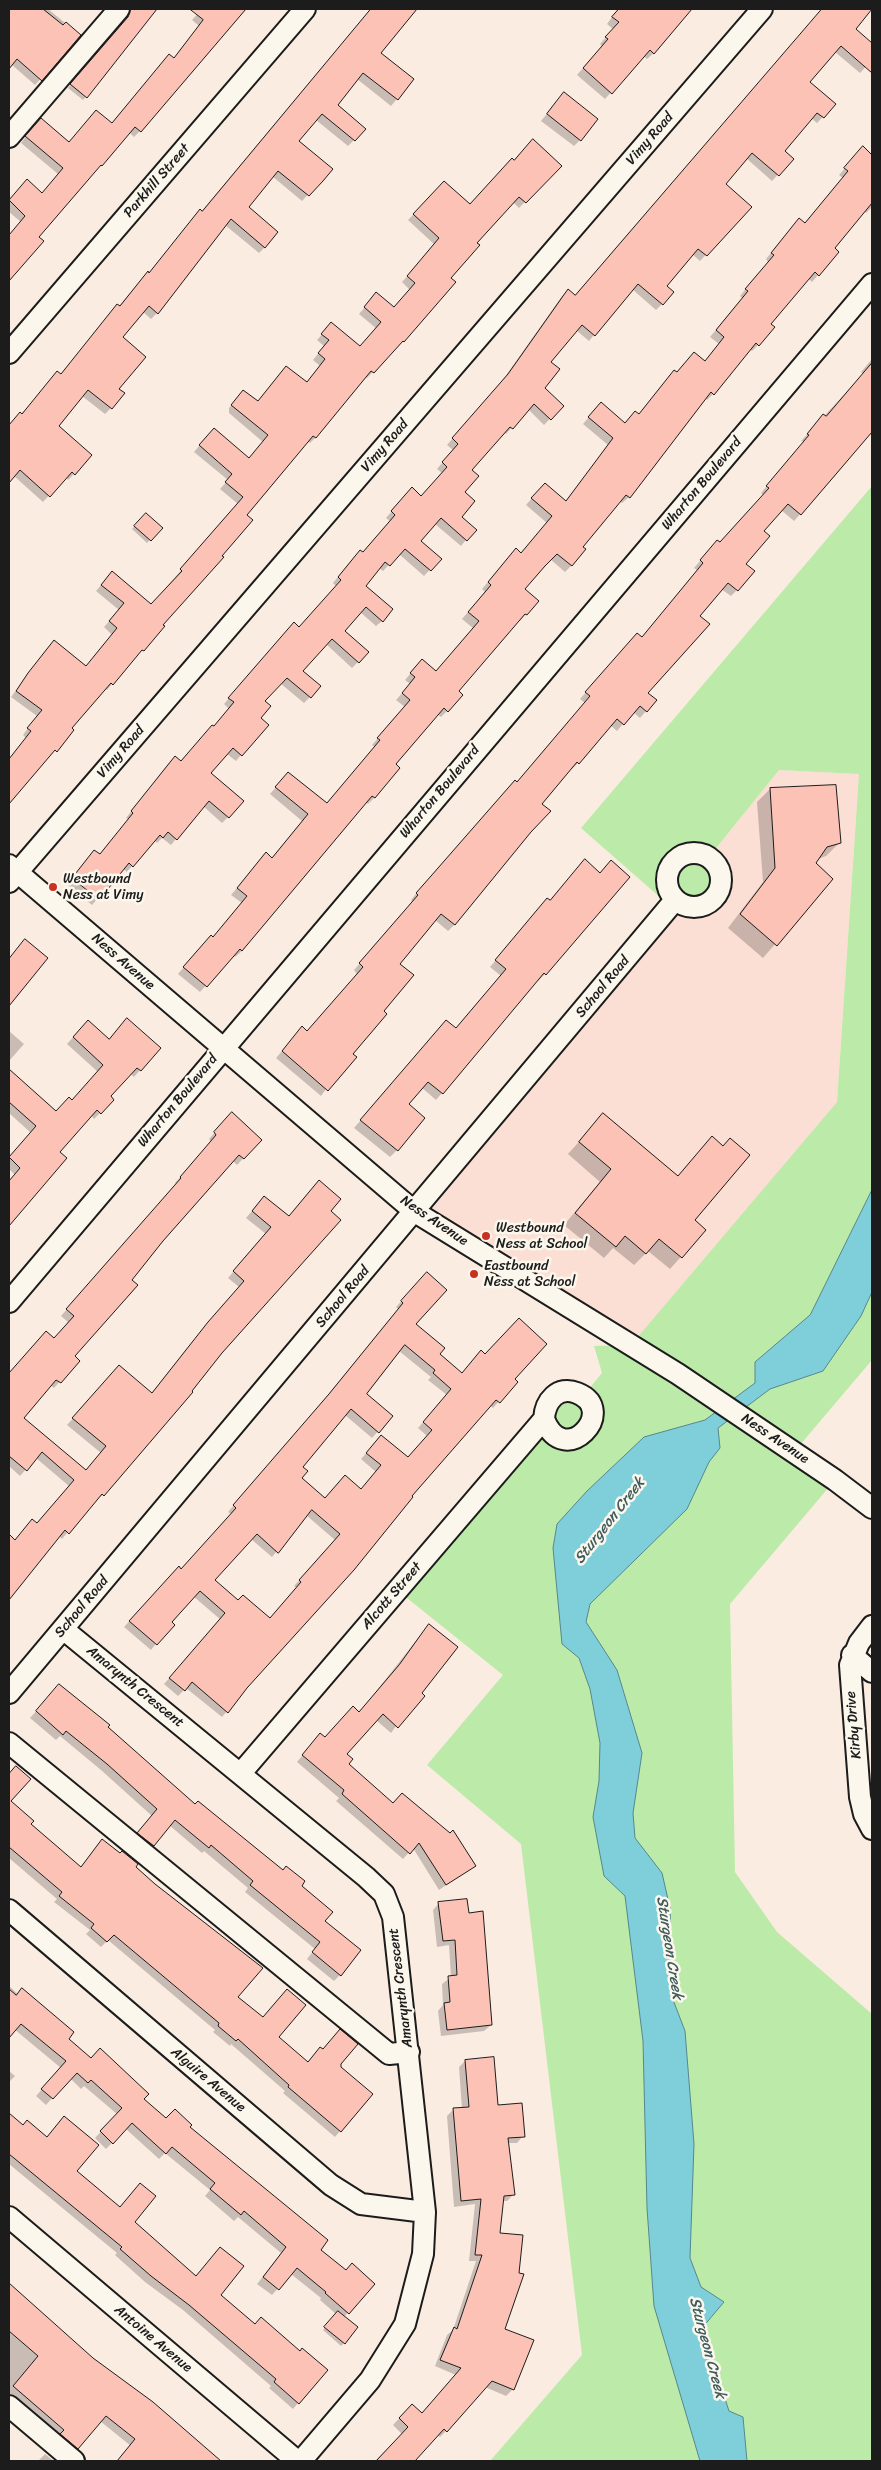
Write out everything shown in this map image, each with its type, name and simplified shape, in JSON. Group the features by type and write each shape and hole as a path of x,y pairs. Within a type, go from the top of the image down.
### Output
{"street":[{"path":"9,137 119,9"},
{"name":"Parkhill Street","path":"9,353 305,9"},
{"name":"Vimy Road","path":"12,873 762,9"},
{"name":"Wharton Boulevard","path":"9,1302 872,284"},
{"name":"Ness Avenue","path":"12,873 223,1048 415,1212 678,1374 794,1452 872,1508"},
{"name":"School Road","path":"9,1693 415,1212 675,900"},
{"name":"Alcott Street","path":"241,1773 544,1419"},
{"name":"Kirby Drive","path":"872,1626 852,1655 849,1676 860,1797 864,1814 872,1829"},
{"name":"Amarynth Crescent","path":"63,1628 366,1877 384,1894 393,1916 425,2212 423,2254 405,2324 370,2380 302,2461"},
{"path":"852,1655 872,1672"},
{"path":"9,1743 390,2054 409,2052"},
{"name":"Alguire Avenue","path":"9,1910 331,2184 361,2204 425,2212"},
{"name":"Antoine Avenue","path":"9,2216 296,2461"},
{"path":"9,2406 74,2461"}],"shaded area":[{"path":"779,770 859,774 837,1102 631,1346 415,1212 670,906"}],"green space":[{"path":"872,486 872,1360 794,1452 835,1480 730,1604 735,1872 777,1932 872,2014 872,2461 490,2461 582,2355 521,1844 427,1765 503,1675 397,1590 548,1402 583,1396 602,1373 594,1346 631,1345 837,1102 859,774 779,770 709,857 719,873 719,888 712,900 698,906 685,905 675,900 670,906 581,828"}],"water":[{"name":"Sturgeon Creek","path":"872,1190 872,1292 861,1316 823,1371 770,1389 718,1428 720,1448 709,1462 687,1509 590,1604 586,1622 617,1670 642,1753 633,1813 635,1838 662,1873 670,1908 672,1997 685,2031 694,2144 690,2258 701,2287 724,2302 702,2328 729,2411 743,2417 747,2461 700,2461 654,2306 647,2208 643,2041 625,1896 604,1876 593,1817 599,1781 600,1743 590,1689 579,1658 562,1644 553,1548 557,1524 587,1491 644,1437 705,1420 755,1383 755,1362 810,1315"}],"building":[{"path":"9,9 43,9 63,25 66,22 81,35 42,81 17,59 9,69"},
{"path":"131,9 157,9 87,98 70,84 128,17"},
{"path":"190,9 246,9 141,132 135,127 101,165 39,237 44,241 9,281 9,235 25,216 9,200 27,179 42,193 63,168 25,136 41,118 69,142 96,110 112,123 169,54 174,58 203,20"},
{"path":"371,9 417,9 381,53 414,79 398,100 363,73 338,105 366,129 355,141 322,114 299,141 333,169 323,181 309,196 278,171 249,207 278,232 265,248 231,219 158,314 149,306 123,337 146,357 119,389 125,393 112,409 88,390 59,426 92,455 75,475 72,472 50,497 20,470 9,483 9,425 20,412 22,414 57,371 61,374 117,304 120,306 148,271 149,273 200,209 202,211"},
{"path":"619,9 692,9 654,54 650,50 612,94 583,68 608,39 605,37 619,22 612,17"},
{"path":"822,9 872,9 856,29 872,43 872,73 841,46 810,82 836,104 824,118 817,113 785,151 794,159 779,176 752,153 726,184 752,207 707,256 698,249 667,286 674,292 663,305 638,284 595,336 582,325 551,362 560,369 545,388 564,406 551,420 534,404 513,429 510,427 472,470 479,476 465,492 475,501 462,517 477,530 467,541 441,518 421,541 442,559 431,571 405,549 390,566 385,562 366,586 393,609 383,622 366,607 345,631 369,652 359,663 332,639 303,671 321,686 311,698 287,678 265,701 271,706 261,718 269,725 242,756 233,748 211,773 244,801 229,818 209,801 177,840 168,832 163,838 160,835 133,867 129,863 99,900 72,878 94,850 100,854 133,813 131,811 175,756 181,761 212,725 214,726 234,702 228,698 294,622 299,627 341,580 338,577 360,550 363,552 395,515 391,511 412,487 421,496 447,467 442,462 458,444 452,438 508,374 568,289 575,295"},
{"path":"564,92 598,119 581,141 547,114"},
{"path":"533,139 562,166 526,203 519,197 477,243 480,245 451,278 456,282 404,342 374,373 371,371 316,438 313,436 247,515 253,520 222,556 224,557 163,625 165,626 144,651 142,650 113,685 111,683 72,728 74,730 57,752 55,750 9,804 9,759 31,731 27,728 42,710 16,691 28,673 54,640 86,666 117,628 109,621 124,603 101,585 112,571 151,604 182,571 180,569 243,497 225,482 232,474 199,445 214,428 249,458 268,435 231,405 243,390 258,401 286,366 307,382 325,359 318,353 329,340 321,334 331,322 360,346 381,322 364,307 376,292 394,307 415,283 407,276 439,238 413,214 444,181 470,204 512,158 514,160"},
{"path":"863,146 872,155 872,203 835,248 839,252 819,276 815,272 771,324 775,327 759,346 756,343 714,395 711,392 630,498 626,495 583,547 586,549 572,566 557,554 525,589 539,601 527,615 525,614 459,691 463,695 448,712 444,708 396,764 400,768 375,798 372,796 242,951 240,949 207,987 183,967 211,935 213,937 247,896 237,888 266,852 272,858 308,814 275,787 288,772 327,803 380,740 377,738 410,700 402,693 415,677 410,673 422,659 436,671 479,621 468,612 491,585 488,582 516,548 521,553 552,516 531,498 545,483 566,501 613,438 588,417 601,402 625,423 635,411 639,414 674,370 677,372 694,352 705,361 724,337 716,330 748,291 745,289 774,255 771,253 799,218 805,223 848,171 844,168"},
{"path":"872,363 872,432 801,515 788,504 764,531 770,536 746,564 755,571 738,591 728,583 700,616 710,624 648,693 657,700 647,712 640,706 624,725 617,719 579,764 577,762 542,804 551,811 531,832 455,925 441,914 400,964 414,975 384,1011 387,1014 353,1054 357,1057 328,1091 282,1051 302,1026 307,1031 363,967 359,963 418,895 416,893 515,780 517,782 590,696 585,692 637,633 642,637 703,563 700,560 717,540 720,542 769,488 766,486 809,435 807,434 823,414 826,416"},
{"path":"146,513 163,528 151,541 134,526"},
{"path":"836,785 841,843 827,847 816,863 833,879 777,946 740,914 775,868 770,788"},
{"path":"585,859 600,873 611,860 630,877 546,975 544,973 443,1094 428,1082 409,1104 425,1118 398,1151 360,1120 446,1020 456,1028 506,969 495,960 547,898 550,900"},
{"path":"25,939 48,958 9,1006 9,959"},
{"path":"127,1018 161,1048 141,1071 137,1068 111,1096 114,1100 101,1114 97,1110 60,1152 67,1158 9,1226 9,1181 20,1168 9,1157 36,1126 9,1102 9,1069 56,1111 69,1097 72,1100 103,1065 73,1037 88,1020 109,1039"},
{"path":"232,1112 262,1140 244,1159 239,1155 163,1241 132,1280 138,1285 75,1356 80,1361 61,1383 56,1380 24,1418 86,1470 106,1446 72,1418 119,1365 152,1393 208,1322 244,1281 233,1271 271,1227 252,1211 264,1196 289,1216 319,1180 341,1199 331,1211 341,1220 222,1353 193,1392 104,1496 102,1494 69,1534 65,1530 9,1600 9,1534 15,1540 32,1519 37,1523 74,1480 42,1452 27,1471 9,1456 9,1373 46,1331 54,1338 74,1316 66,1309 181,1178 216,1135 214,1132"},
{"path":"603,1113 678,1176 712,1136 723,1146 730,1138 750,1155 695,1220 706,1230 682,1258 659,1239 646,1254 625,1236 616,1247 575,1213 611,1169 579,1142"},
{"path":"427,1272 447,1290 416,1324 445,1348 440,1354 462,1373 481,1350 485,1354 519,1318 547,1344 515,1379 518,1382 500,1403 496,1400 412,1496 354,1570 247,1688 228,1713 192,1682 185,1691 169,1678 225,1613 200,1591 172,1622 175,1625 157,1645 129,1621 179,1566 181,1569 236,1508 233,1505 329,1394 403,1303 401,1301","holes":["405,1345 435,1370 433,1373 451,1389 423,1422 432,1430 408,1457 381,1435 366,1453 381,1465 361,1489 345,1475 325,1498 302,1478 308,1471 303,1467 351,1409 379,1433 393,1416 367,1394","312,1510 340,1534 299,1580 301,1582 270,1618 243,1595 238,1600 215,1580 257,1534 278,1553"]},
{"path":"429,1624 458,1647 422,1693 425,1696 398,1728 383,1714 347,1754 353,1759 349,1764 393,1803 402,1793 450,1833 453,1830 476,1866 446,1885 419,1843 410,1854 342,1794 344,1790 302,1755 320,1733 325,1737 353,1706 359,1712 399,1665"},
{"path":"59,1684 110,1725 108,1727 195,1804 198,1801 283,1870 286,1866 305,1881 302,1886 333,1912 325,1921 361,1950 341,1976 312,1952 320,1942 250,1885 253,1881 211,1845 209,1848 175,1820 154,1846 137,1833 157,1809 107,1764 66,1731 63,1735 36,1711"},
{"path":"16,1766 31,1779 11,1801 34,1821 31,1824 81,1867 102,1839 120,1853 122,1851 138,1864 136,1867 155,1884 263,1968 238,1997 263,2017 287,1989 306,2005 279,2037 308,2062 320,2047 323,2049 340,2029 358,2044 341,2064 341,2067 373,2094 341,2132 288,2087 289,2085 238,2039 236,2041 218,2026 219,2023 114,1935 107,1942 91,1928 94,1924 59,1896 62,1892 9,1847 9,1774"},
{"path":"467,1899 469,1913 483,1911 492,2025 447,2030 444,2003 450,2002 448,1976 457,1975 455,1940 443,1941 438,1902"},
{"path":"22,1988 74,2032 69,2039 91,2058 100,2048 149,2094 144,2099 166,2118 175,2109 192,2125 190,2127 328,2240 321,2250 346,2270 352,2263 375,2284 349,2314 297,2268 279,2290 263,2277 286,2247 244,2211 241,2215 210,2189 215,2183 172,2147 166,2154 132,2123 113,2144 100,2131 122,2108 91,2080 88,2083 77,2073 53,2099 41,2089 66,2061 21,2024 9,2038 9,1989 16,1995"},
{"path":"494,2057 498,2105 522,2103 525,2137 508,2138 515,2195 504,2196 500,2233 523,2235 519,2273 524,2274 505,2329 534,2340 514,2390 492,2381 447,2432 444,2429 415,2461 376,2461 408,2427 399,2418 412,2404 422,2413 461,2368 440,2360 454,2327 457,2329 482,2255 475,2255 481,2199 461,2201 453,2108 469,2107 465,2060"},
{"path":"9,2113 23,2125 27,2120 47,2137 64,2116 99,2145 77,2171 120,2207 140,2183 156,2196 135,2222 196,2276 220,2247 244,2266 221,2295 255,2324 261,2317 300,2351 302,2348 328,2370 299,2404 274,2382 276,2379 189,2305 151,2276 120,2249 122,2247 9,2154"},
{"path":"9,2283 93,2358 153,2402 221,2461 117,2461 135,2439 106,2416 78,2449 60,2434 64,2430 13,2386 38,2356 9,2331"},
{"path":"338,2311 358,2327 345,2344 324,2327"}],"place":[{"name":"Westbound Ness at Vimy","path":"53,887"},
{"name":"Westbound Ness at School","path":"486,1236"},
{"name":"Eastbound Ness at School","path":"474,1274"}]}
